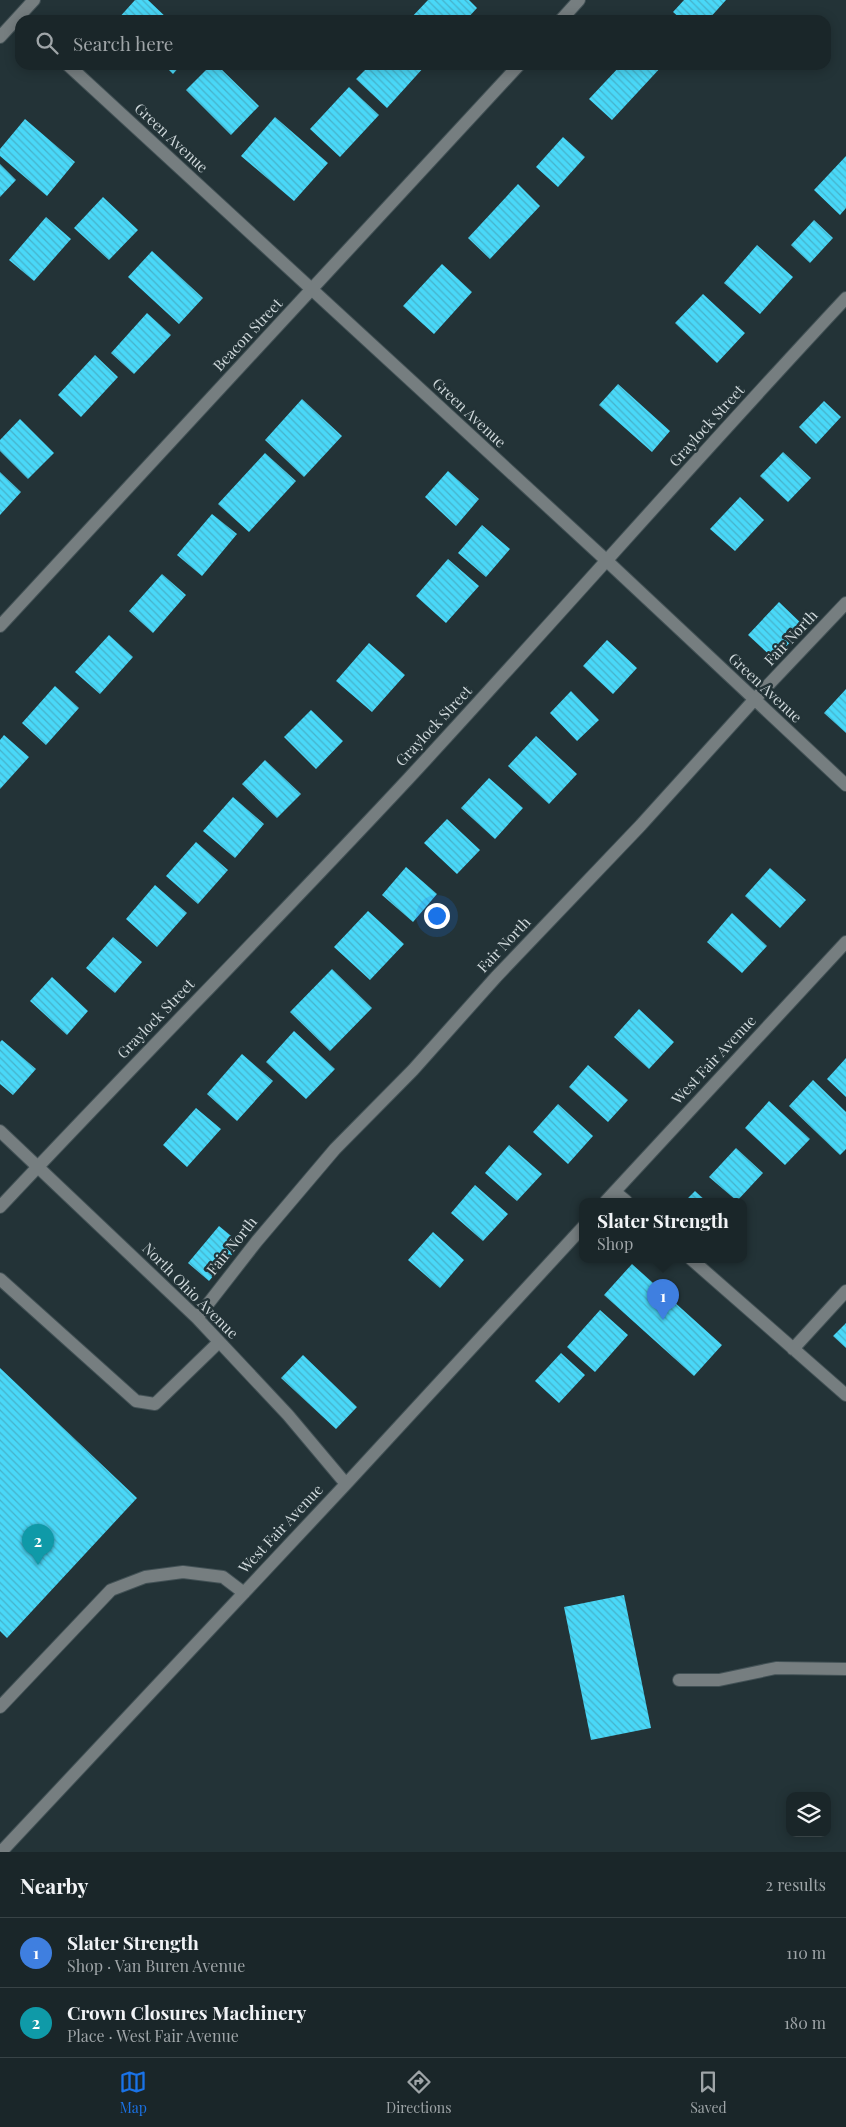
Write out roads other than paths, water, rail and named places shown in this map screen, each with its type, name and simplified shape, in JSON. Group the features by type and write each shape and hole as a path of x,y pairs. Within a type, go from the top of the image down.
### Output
{"street":[{"path":"22,15 34,0"},
{"path":"565,15 579,0"},
{"path":"0,36 15,22"},
{"name":"Green Avenue","path":"73,70 607,561 846,785"},
{"name":"Beacon Street","path":"0,626 514,70"},
{"name":"Graylock Street","path":"0,1207 407,779 846,298"},
{"name":"Fair North","path":"197,1318 275,1219 335,1149 413,1070 496,977 641,825 754,700 846,604"},
{"name":"West Fair Avenue","path":"611,1196 846,942"},
{"name":"North Ohio Avenue","path":"0,1131 197,1318 288,1415 346,1484"},
{"name":"West Fair Avenue","path":"1,1852 346,1484 579,1230"},
{"path":"695,1263 846,1395"},
{"path":"0,1279 136,1401 155,1404 219,1342"},
{"path":"792,1349 846,1291"},
{"path":"0,1707 111,1590 145,1577 183,1572 223,1577 244,1593"},
{"path":"679,1680 718,1680 776,1668 846,1669"}],"place":[{"name":"Slater Strength","path":"663,1320"},
{"name":"Crown Closures Machinery","path":"38,1565"}]}
